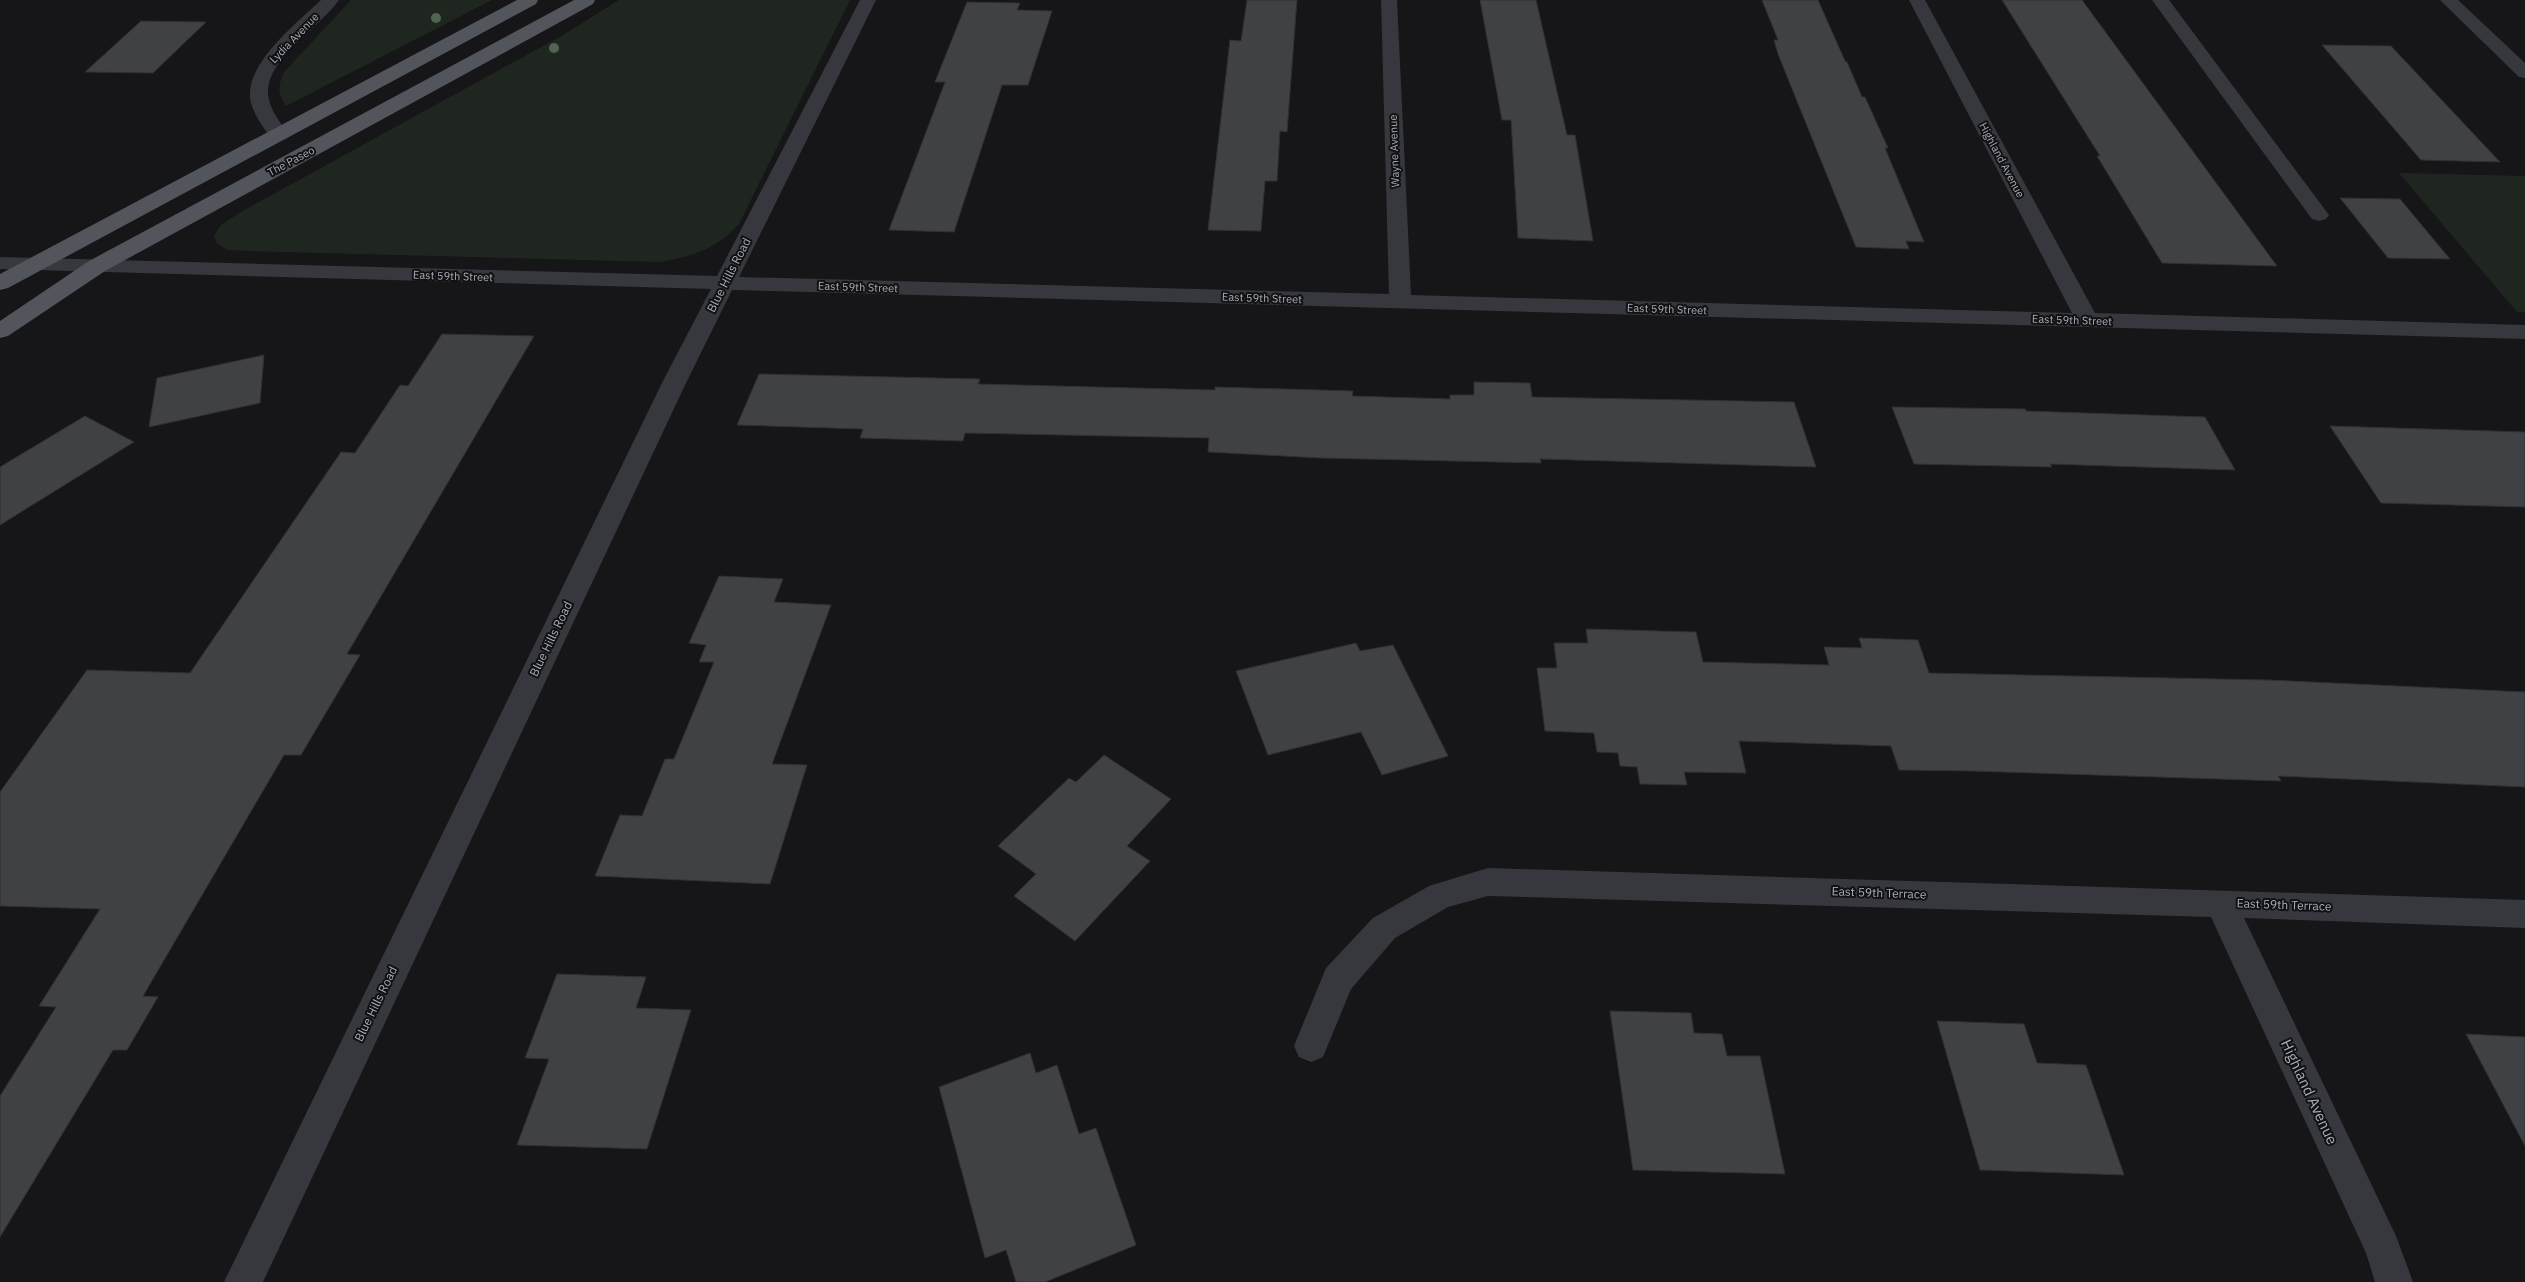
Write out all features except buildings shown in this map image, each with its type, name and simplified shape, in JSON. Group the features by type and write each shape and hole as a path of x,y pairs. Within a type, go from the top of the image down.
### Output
{"main road":[{"path":"0,283 530,0"},
{"name":"The Paseo","path":"0,331 96,266 588,0"}],"street":[{"name":"Lydia Avenue","path":"278,134 259,98 258,83 270,62 331,0"},
{"name":"Blue Hills Road","path":"243,1282 674,383 868,0"},
{"name":"Wayne Avenue","path":"1389,0 1400,302"},
{"name":"Highland Avenue","path":"1916,0 2087,320"},
{"path":"2160,0 2319,215"},
{"path":"2448,0 2525,73"},
{"name":"East 59th Street","path":"0,263 2525,332"},
{"name":"East 59th Terrace","path":"1311,1046 1338,979 1384,928 1440,896 1488,882 2221,903 2525,914"},
{"name":"Highland Avenue","path":"2221,903 2383,1249 2394,1282"}],"shaded area":[{"path":"351,0 492,0 286,106 279,89 284,72"},
{"path":"619,0 850,0 739,224 722,240 693,254 659,262 248,251 228,250 217,244 214,236 221,225 239,213 563,35"},
{"path":"2399,173 2525,176 2525,312 2517,312"}]}
